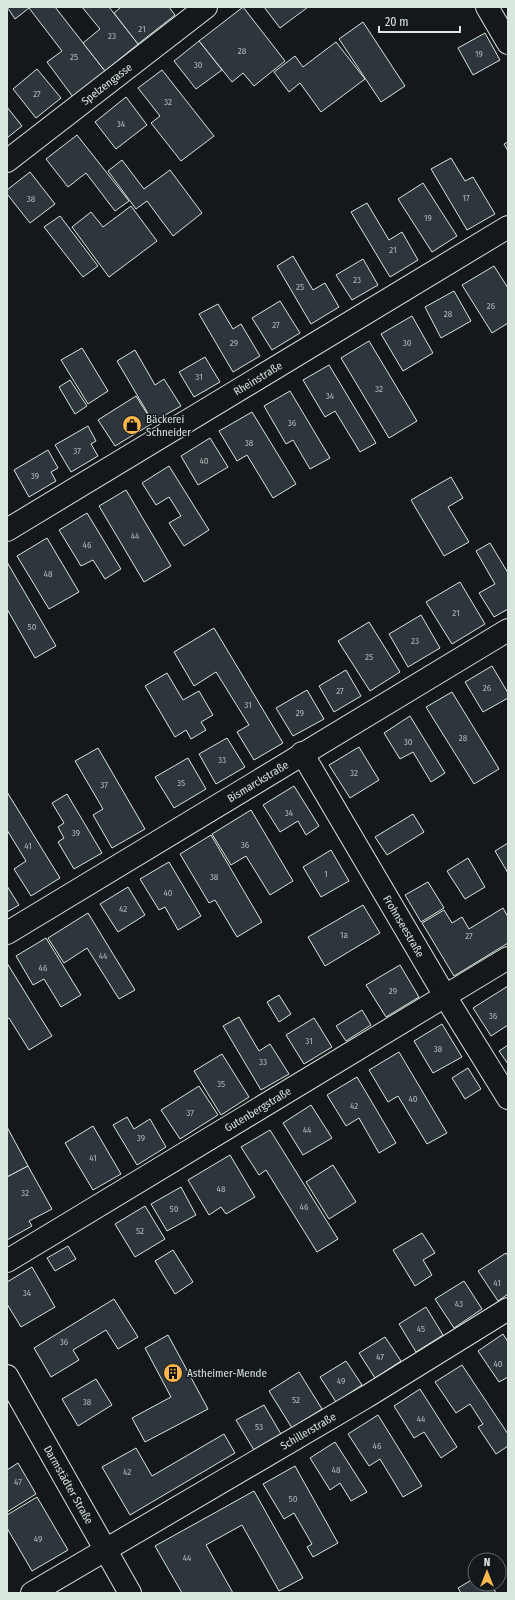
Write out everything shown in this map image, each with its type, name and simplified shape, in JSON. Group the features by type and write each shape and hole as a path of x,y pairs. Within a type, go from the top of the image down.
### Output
{"street":[{"name":"Spelzengasse","path":"7,161 206,7"},
{"path":"487,7 508,43"},
{"name":"Rheinstraße","path":"7,530 508,227"},
{"name":"Bismarckstraße","path":"7,933 508,630"},
{"name":"Frohnseestraße","path":"302,754 445,996 508,1098"},
{"name":"Gutenbergstraße","path":"7,1261 508,958"},
{"name":"Schillerstraße","path":"32,1593 366,1397 508,1309"},
{"name":"Darmstädter Straße","path":"7,1376 130,1593"}],"building":[{"path":"7,7 55,7 105,71 73,97 47,62 62,51 29,8 15,19"},
{"path":"82,7 109,7 138,44 105,71 83,43 100,29"},
{"path":"121,7 169,7 175,15 138,44 114,13"},
{"path":"243,7 285,61 254,86 243,73 232,82 199,41"},
{"path":"264,7 308,7 280,28"},
{"path":"363,22 405,86 381,102 339,39"},
{"path":"485,33 500,60 473,75 458,48"},
{"path":"199,41 222,70 196,89 174,61"},
{"path":"336,42 365,79 321,112 300,83 289,92 274,72 295,56 303,67"},
{"path":"37,69 61,98 36,118 13,89"},
{"path":"162,70 214,136 181,161 151,123 160,116 138,88"},
{"path":"126,97 147,125 116,149 95,122"},
{"path":"7,107 22,126 7,138"},
{"path":"77,135 129,201 115,211 86,173 68,187 46,159"},
{"path":"508,142 508,151 504,144"},
{"path":"451,158 465,181 473,177 495,214 467,230 431,169"},
{"path":"122,160 144,189 170,170 202,213 173,236 147,201 136,209 108,171"},
{"path":"30,172 55,204 30,223 7,194 7,190"},
{"path":"423,183 457,236 432,252 398,199"},
{"path":"367,203 389,240 402,232 418,260 390,277 351,212"},
{"path":"131,206 157,241 109,277 72,227 91,212 103,227"},
{"path":"60,216 98,266 83,277 44,227"},
{"path":"293,256 313,290 325,283 339,307 311,324 277,266"},
{"path":"363,259 378,285 352,300 336,275"},
{"path":"494,266 508,288 508,323 492,333 462,285"},
{"path":"454,291 471,321 441,338 425,307"},
{"path":"280,301 300,333 272,350 252,318"},
{"path":"218,304 233,329 241,324 260,356 233,372 199,314"},
{"path":"412,316 433,353 403,371 381,334"},
{"path":"369,341 417,421 389,438 341,358"},
{"path":"82,348 108,391 88,404 61,360"},
{"path":"135,350 155,385 164,379 181,406 153,422 117,361"},
{"path":"205,357 220,382 194,397 179,372"},
{"path":"329,365 376,443 360,452 335,411 325,417 303,380"},
{"path":"70,380 87,406 75,414 59,387"},
{"path":"290,391 330,458 310,469 293,440 286,444 264,406"},
{"path":"136,396 153,423 115,446 98,420"},
{"path":"252,412 296,484 273,498 247,455 237,461 219,431"},
{"path":"88,426 96,441 91,444 98,456 71,472 55,445"},
{"path":"210,438 228,467 198,485 181,456"},
{"path":"48,450 58,468 51,472 56,481 29,497 14,470"},
{"path":"169,466 209,530 184,546 169,523 181,516 169,497 156,505 142,483"},
{"path":"451,477 463,498 448,507 469,542 444,556 411,500"},
{"path":"126,490 171,566 144,582 99,506"},
{"path":"87,513 121,569 105,579 93,560 81,566 59,530"},
{"path":"47,538 79,592 49,609 17,556"},
{"path":"490,543 508,573 508,609 494,617 479,593 495,584 476,551"},
{"path":"7,562 56,646 35,658 7,609"},
{"path":"460,582 485,624 452,644 426,602"},
{"path":"421,615 440,648 408,667 389,634"},
{"path":"369,622 400,672 370,691 338,641"},
{"path":"214,628 283,743 254,760 237,732 249,725 216,672 194,686 174,652"},
{"path":"492,666 508,693 508,698 483,712 465,682"},
{"path":"346,670 361,696 334,712 319,686"},
{"path":"167,673 183,700 199,691 213,715 201,722 206,730 191,739 186,730 175,737 145,686"},
{"path":"307,690 324,719 293,736 276,708"},
{"path":"452,692 499,769 474,784 426,707"},
{"path":"410,716 445,773 431,782 413,752 400,759 384,733"},
{"path":"227,738 245,767 216,784 199,754"},
{"path":"359,747 379,780 350,798 329,765"},
{"path":"98,748 145,829 112,848 93,815 103,809 75,761"},
{"path":"188,758 206,789 174,808 155,777"},
{"path":"294,786 319,826 306,835 298,821 280,832 263,805"},
{"path":"7,792 60,878 31,896 14,869 26,861 7,830"},
{"path":"67,794 102,853 74,869 58,842 64,838 58,827 64,823 52,803"},
{"path":"251,810 293,881 270,895 246,856 231,865 212,834"},
{"path":"413,814 424,832 387,855 375,837"},
{"path":"211,835 262,922 237,937 215,900 209,903 180,854"},
{"path":"508,843 508,873 495,851"},
{"path":"331,850 349,881 321,897 303,867"},
{"path":"468,858 485,887 465,899 447,871"},
{"path":"169,862 201,916 178,930 165,907 159,910 140,879"},
{"path":"428,882 444,908 421,922 405,895"},
{"path":"7,886 19,905 7,912"},
{"path":"128,887 145,915 118,932 100,904"},
{"path":"363,905 380,933 325,966 308,937"},
{"path":"503,908 508,917 508,943 454,976 422,923 444,910 452,923 462,917 469,929"},
{"path":"88,913 135,990 119,999 87,948 64,963 48,938"},
{"path":"46,938 81,995 61,1007 44,979 33,985 16,956"},
{"path":"7,963 52,1036 29,1050 9,1018 7,1019"},
{"path":"400,965 419,997 386,1017 366,985"},
{"path":"508,986 508,1025 491,1036 473,1008"},
{"path":"279,995 291,1014 279,1022 267,1002"},
{"path":"362,1010 371,1025 346,1041 336,1026"},
{"path":"239,1017 259,1051 270,1044 289,1074 261,1090 223,1026"},
{"path":"314,1018 332,1047 304,1064 286,1035"},
{"path":"442,1024 462,1057 433,1073 414,1041"},
{"path":"508,1045 508,1064 499,1051"},
{"path":"399,1052 447,1133 427,1144 398,1096 388,1102 369,1070"},
{"path":"222,1054 249,1097 221,1115 194,1071"},
{"path":"468,1068 481,1089 465,1099 452,1078"},
{"path":"357,1077 396,1143 379,1153 359,1118 346,1126 327,1095"},
{"path":"199,1086 218,1115 180,1139 161,1110"},
{"path":"311,1105 332,1138 303,1155 283,1123"},
{"path":"127,1117 134,1129 150,1119 166,1147 137,1165 113,1125"},
{"path":"93,1126 121,1174 93,1190 65,1143"},
{"path":"7,1127 28,1166 7,1177"},
{"path":"270,1130 338,1239 317,1252 266,1170 259,1175 241,1147"},
{"path":"230,1155 255,1197 226,1214 221,1207 209,1215 188,1180"},
{"path":"333,1165 356,1202 329,1219 306,1182"},
{"path":"28,1166 52,1209 29,1221 32,1226 7,1240 7,1177"},
{"path":"181,1187 196,1215 167,1231 151,1204"},
{"path":"145,1206 165,1239 135,1257 115,1224"},
{"path":"422,1233 435,1253 423,1260 432,1275 415,1286 393,1250"},
{"path":"68,1246 76,1259 55,1271 47,1258"},
{"path":"173,1250 193,1282 175,1294 155,1261"},
{"path":"506,1253 508,1256 508,1294 498,1301 478,1271"},
{"path":"32,1267 55,1307 21,1327 7,1304 7,1282"},
{"path":"464,1281 482,1309 454,1328 435,1299"},
{"path":"114,1299 138,1337 118,1349 106,1330 73,1350 79,1360 51,1377 34,1348"},
{"path":"426,1307 443,1335 416,1352 399,1324"},
{"path":"503,1334 508,1342 508,1377 499,1382 478,1351"},
{"name":"Astheimer-Mende","path":"168,1335 208,1409 145,1442 132,1418 171,1397 145,1348"},
{"path":"385,1337 401,1361 375,1378 359,1353"},
{"path":"346,1361 362,1385 336,1402 320,1377"},
{"path":"462,1365 508,1434 508,1446 496,1454 478,1427 483,1424 470,1404 456,1413 435,1382"},
{"path":"299,1372 322,1409 292,1428 269,1391"},
{"path":"96,1379 112,1405 78,1426 62,1399"},
{"path":"420,1389 457,1447 441,1458 424,1432 414,1438 394,1406"},
{"path":"264,1405 281,1434 254,1450 236,1420"},
{"path":"378,1415 422,1486 403,1497 380,1459 369,1466 348,1434"},
{"path":"224,1434 235,1453 130,1515 102,1467 136,1448 152,1476"},
{"path":"335,1442 367,1492 351,1501 340,1483 330,1490 310,1458"},
{"path":"18,1463 36,1494 7,1512 7,1470"},
{"path":"295,1466 338,1543 313,1557 307,1547 312,1544 294,1513 284,1519 263,1484"},
{"path":"254,1491 303,1578 279,1591 242,1525 206,1545 233,1593 182,1593 155,1546"},
{"path":"37,1497 68,1550 32,1571 7,1528 7,1515"},
{"path":"467,1583 467,1592 496,1593 461,1593 458,1588"}],"place":[{"name":"Bäckerei Schneider","path":"132,425"},
{"name":"Astheimer-Mende","path":"173,1373"}]}
